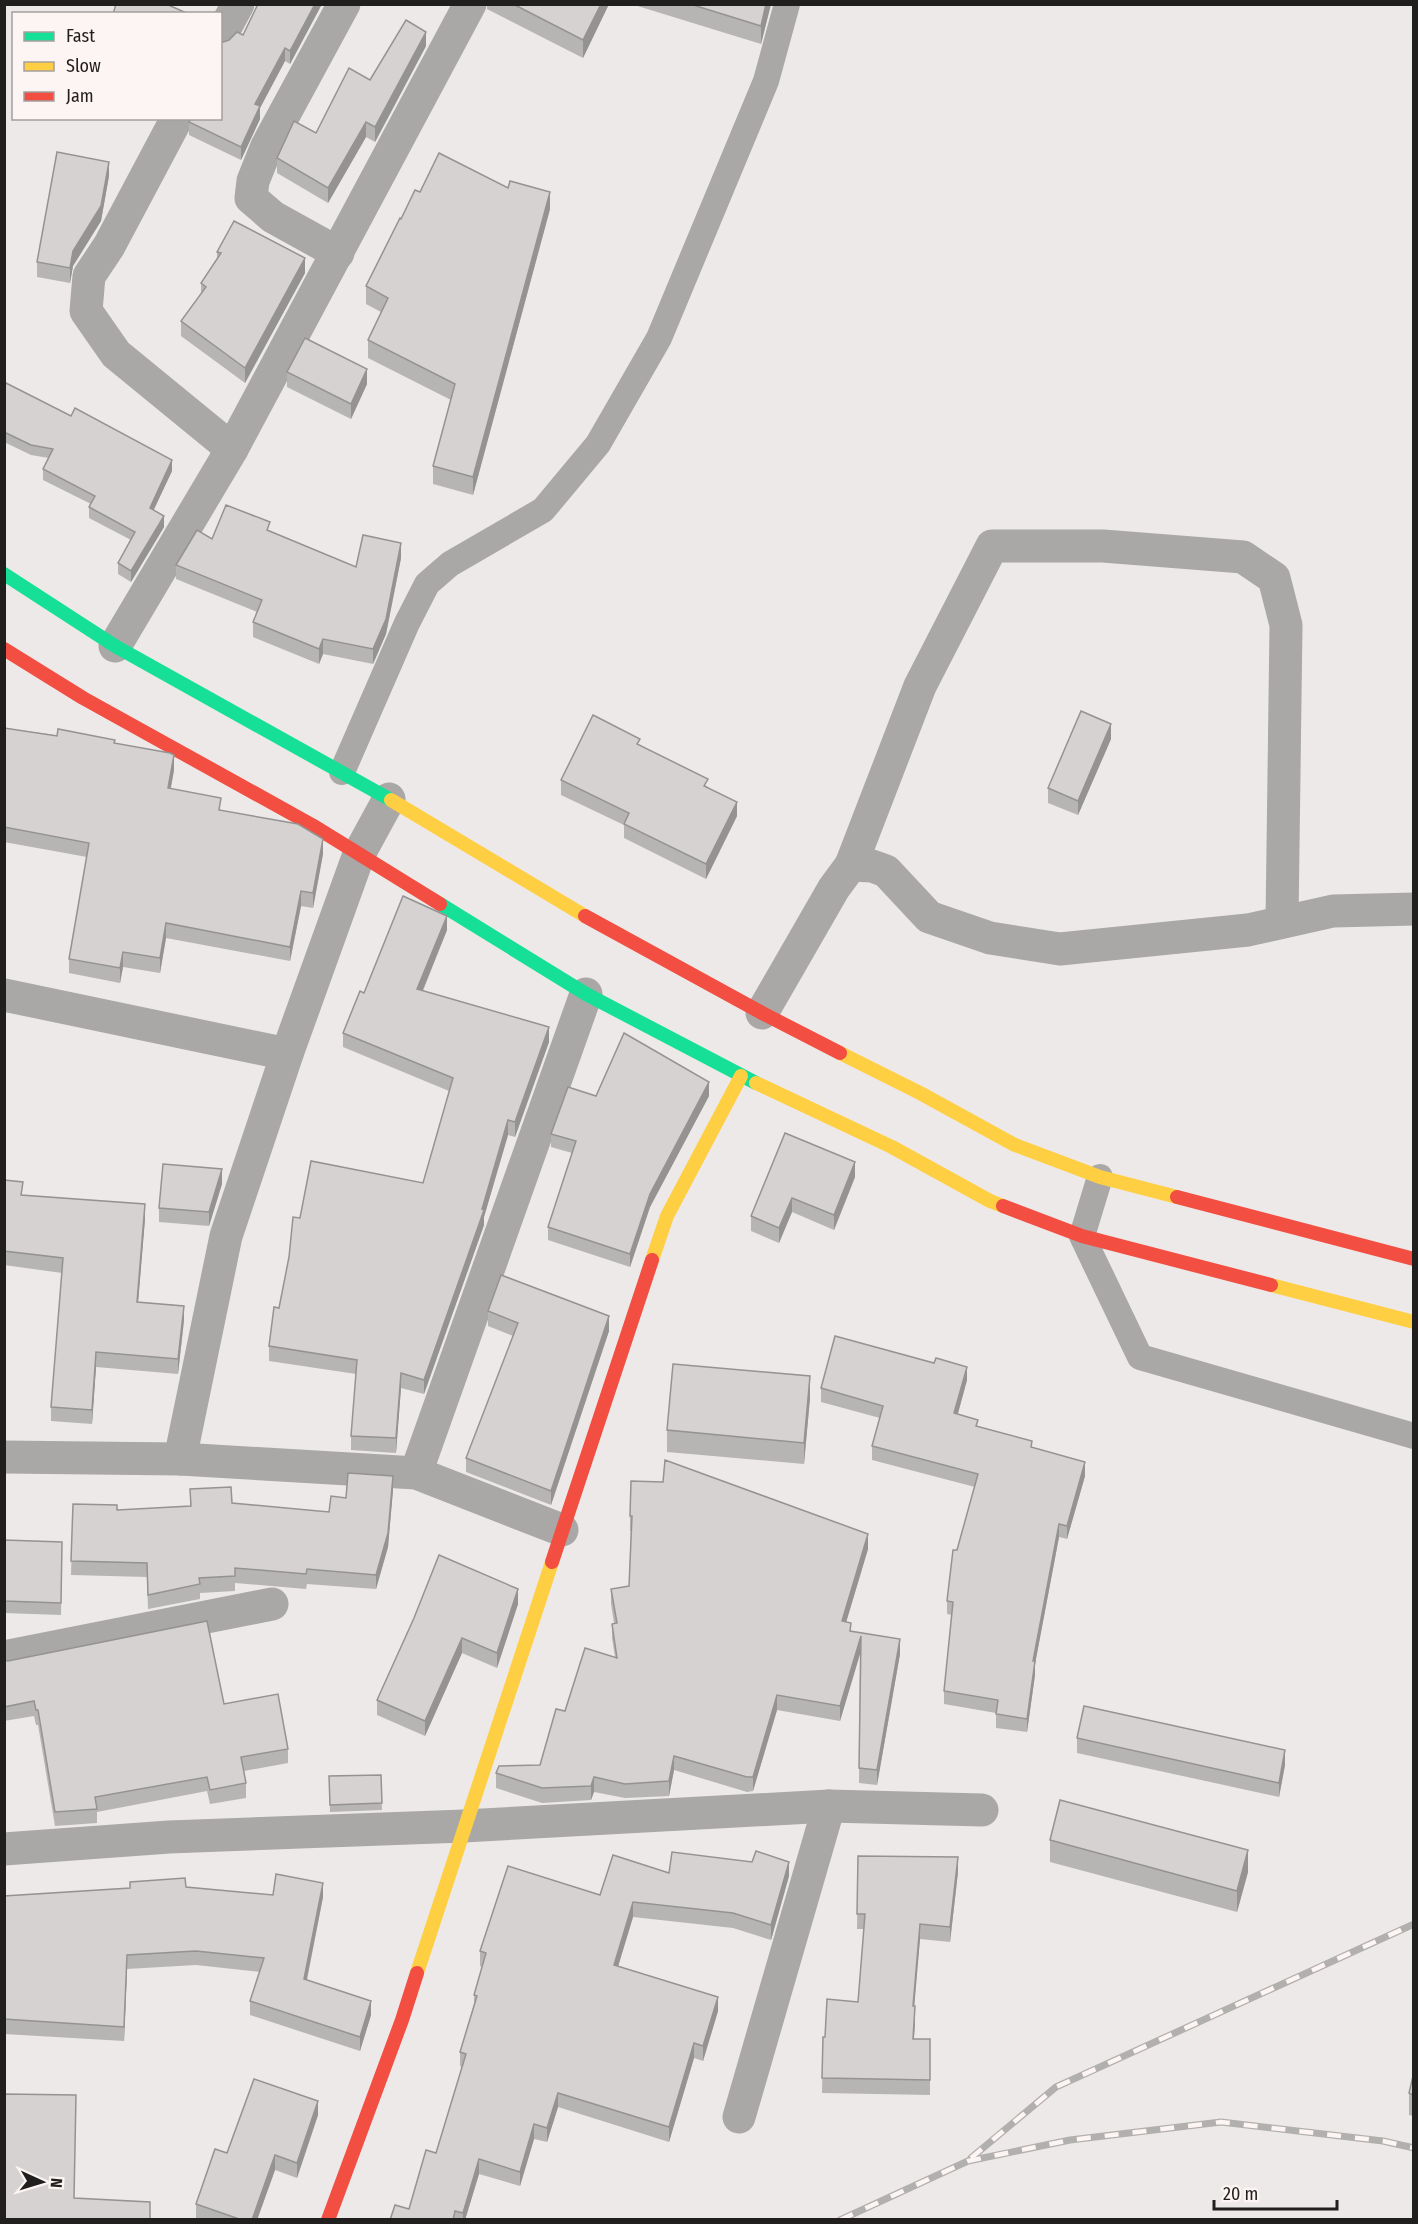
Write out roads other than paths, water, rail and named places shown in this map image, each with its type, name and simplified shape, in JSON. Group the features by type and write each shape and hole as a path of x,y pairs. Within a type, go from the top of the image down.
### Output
{"street":[{"path":"222,33 238,4"},
{"path":"338,252 273,217 251,198 253,181 267,146 344,4"},
{"path":"115,645 232,449 470,4"},
{"path":"176,120 109,246 89,276 86,311 116,354 232,449"},
{"path":"762,1013 829,898 851,865 920,686 992,546 1103,546 1243,557 1274,578 1286,625 1282,922"},
{"path":"4,574 115,645 389,799 601,926 1015,1145 1100,1177 1413,1259"},
{"path":"4,649 83,698 312,825 586,994 741,1076 892,1147 990,1201 1082,1236 1413,1322"},
{"path":"180,1460 226,1236 287,1054 359,855 389,799"},
{"path":"851,865 872,866 886,871 929,916 990,938 1060,949 1248,930 1333,911 1413,909"},
{"path":"416,1473 586,994"},
{"path":"4,995 287,1054"},
{"path":"328,2220 402,2020 464,1826 667,1216 741,1076"},
{"path":"4,1458 180,1460 416,1473 562,1530"},
{"path":"4,1657 272,1604"},
{"path":"740,2117 829,1806"},
{"path":"4,1849 169,1837 464,1826 829,1806 982,1810"}],"lane":[{"path":"342,772 407,623 427,584 450,564 543,510 598,444 659,338 766,81 787,4"},
{"path":"1100,1177 1082,1236 1140,1357 1413,1436"}],"railway":[{"path":"971,2158 1056,2087 1414,1924"},
{"path":"840,2220 968,2161 1070,2140 1221,2122 1383,2141 1414,2148"}]}
